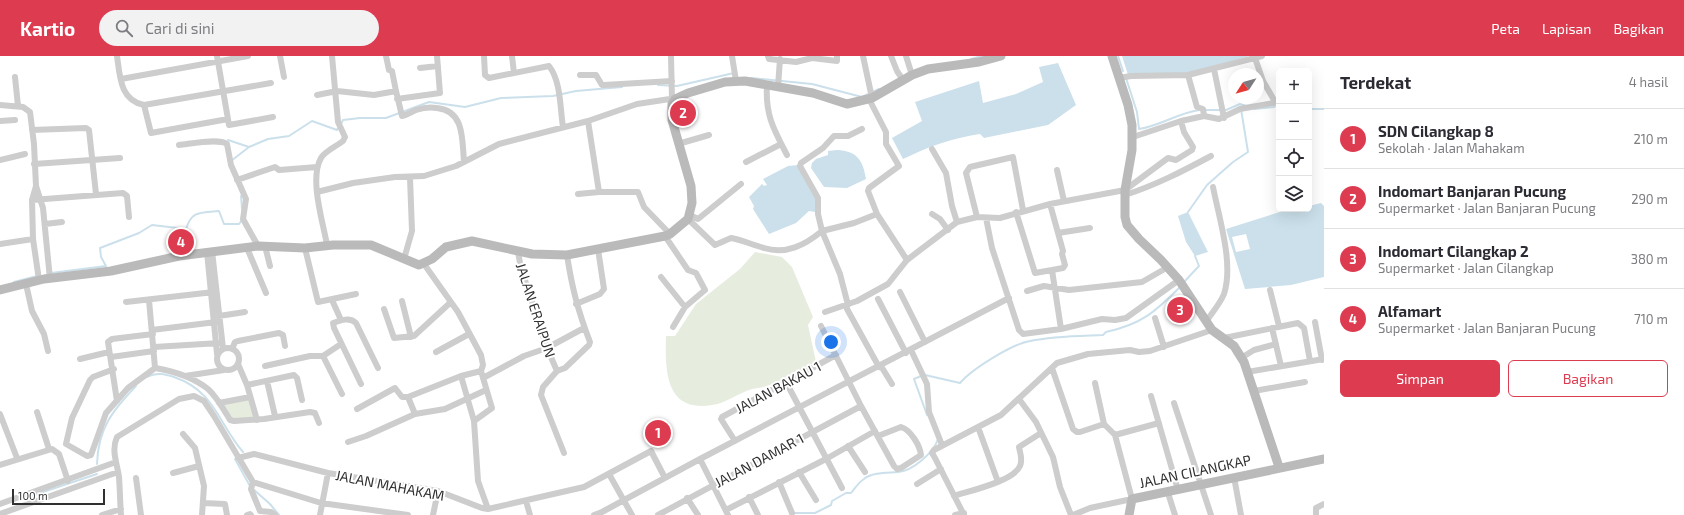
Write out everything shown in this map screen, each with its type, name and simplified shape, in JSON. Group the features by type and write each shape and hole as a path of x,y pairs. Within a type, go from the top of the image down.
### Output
{"street":[{"path":"117,56 124,90 134,103 144,105 271,83"},
{"path":"121,79 218,59 248,56"},
{"path":"280,56 284,77"},
{"path":"327,245 317,192 317,167 322,157 345,138 338,122 337,91 332,56"},
{"path":"386,56 389,70 392,71 401,113 432,107 451,111 457,118 461,133 464,162"},
{"path":"397,99 440,93 437,56"},
{"path":"484,56 486,77 549,66 554,73 563,126"},
{"path":"512,56 514,73"},
{"path":"0,290 26,284 39,277 49,275 111,271 210,251 261,246 305,248 327,245 371,245 419,265 424,264 446,247 466,241 479,241 518,252 532,254 567,255 667,235 689,217 692,203 691,186 672,120 671,109 673,100 671,56"},
{"path":"732,56 736,76"},
{"path":"768,56 769,59 780,59 796,62 812,58 837,61 837,56"},
{"path":"862,56 871,95 886,132 886,144 899,166 869,188 868,191 877,214 907,260"},
{"path":"891,56 902,78"},
{"path":"906,56 912,72"},
{"path":"317,192 360,182 395,177 410,178 424,176 456,166 499,144 563,126 588,121 638,104 673,100 688,93 725,82 736,76 767,86 826,96 841,103 847,104 871,95 912,72 979,62 1001,56"},
{"path":"1112,56 1131,116 1133,137 1125,192 1125,217 1127,225 1139,240 1168,267 1181,283 1212,330 1234,346 1247,372 1279,467"},
{"path":"1119,78 1131,76 1188,76 1262,56"},
{"path":"1223,113 1272,103 1274,100 1263,81 1255,58"},
{"path":"218,59 229,125 273,117"},
{"path":"778,87 780,59"},
{"path":"420,68 438,66"},
{"path":"1188,76 1197,107 1204,113 1220,119 1223,113 1214,69"},
{"path":"580,75 596,75 602,85 672,84"},
{"path":"15,77 18,106"},
{"path":"767,86 766,100 768,115 787,155"},
{"path":"317,95 337,91 370,95 396,91"},
{"path":"0,105 23,107 30,112 36,186 42,199 49,275"},
{"path":"144,105 151,133 228,119"},
{"path":"1133,137 1204,113"},
{"path":"0,121 15,120"},
{"path":"588,121 599,192"},
{"path":"1125,192 1168,158 1176,160 1192,150 1193,148 1184,132 1181,121"},
{"path":"32,130 86,128 89,130 96,194"},
{"path":"862,129 848,136 834,136 823,148 801,163 800,166 818,198 818,214 822,231 838,268 848,307 880,366 892,384"},
{"path":"678,144 709,136"},
{"path":"179,145 224,142 227,144 231,165 246,199 243,219 261,246 270,266"},
{"path":"746,162 781,144"},
{"path":"932,149 946,173 952,206 957,222"},
{"path":"0,160 25,154"},
{"path":"825,312 848,307 888,284 907,260 957,222 978,217 1000,218 1020,211 1064,201 1125,192 1152,186 1171,178 1211,156"},
{"path":"978,217 966,173 967,170 970,167 1013,157 1020,211 1035,273 1052,270 1065,266 1062,254 1063,251 1050,204"},
{"path":"34,164 120,158"},
{"path":"237,180 275,168 279,170 317,167"},
{"path":"1056,170 1064,201"},
{"path":"404,259 412,231 410,178"},
{"path":"689,217 698,219 741,184"},
{"path":"36,186 32,200 33,239 39,277"},
{"path":"1206,322 1224,295 1226,279 1225,252 1213,188"},
{"path":"578,194 599,192 638,192 644,207 667,235 688,270 696,274 705,290 685,307 673,327"},
{"path":"32,200 96,194 125,194 129,218"},
{"path":"689,217 715,245 730,238 766,249 782,250 800,247 822,231 854,223 877,214"},
{"path":"932,214 940,219 948,230"},
{"path":"986,218 992,248 1019,330 1023,334 1061,329 1102,319 1116,320 1126,318 1181,283"},
{"path":"45,224 62,222"},
{"path":"1058,233 1090,228"},
{"path":"0,244 33,239"},
{"path":"247,248 266,293"},
{"path":"305,248 318,301 332,300 356,294"},
{"path":"576,304 600,294 604,289 598,249"},
{"path":"210,251 220,345 217,354 218,365 224,370"},
{"name":"JALAN ERAIPUN","path":"518,252 521,268 547,348 557,371 543,387 541,395 564,453"},
{"path":"557,371 565,368 589,345 590,342 576,304 567,255"},
{"path":"424,264 451,302 483,362 482,375 492,409 474,421"},
{"path":"1027,291 1044,286 1070,290 1142,282 1168,267"},
{"path":"1052,270 1061,329"},
{"path":"661,277 685,307"},
{"path":"26,284 32,311 44,334 48,351"},
{"path":"1270,290 1279,326"},
{"path":"126,302 214,292"},
{"path":"900,292 925,342"},
{"path":"594,515 1009,298"},
{"path":"878,299 924,376 928,388 929,412 942,445"},
{"path":"149,300 155,368"},
{"path":"332,300 341,320"},
{"path":"402,301 411,337"},
{"path":"384,309 394,338 411,337 451,302"},
{"path":"117,401 114,369 108,342 112,339 217,320 245,312"},
{"path":"1155,318 1164,347"},
{"path":"361,384 333,325 341,320 351,320 356,323 378,368"},
{"path":"1247,372 1323,360 1315,322"},
{"path":"1224,338 1298,323 1304,328 1310,361"},
{"path":"700,459 727,512 749,497 826,459 848,446 877,433 901,427 905,428 912,437 921,455 920,458 897,469 877,433 861,406 821,326"},
{"path":"358,408 394,388 402,397 408,397 461,376 482,375 524,356 547,348 584,328"},
{"path":"1272,328 1281,366"},
{"path":"955,515 964,514 932,453 942,445 1001,415 1057,363 1088,354 1130,350 1140,352 1164,347 1212,330"},
{"path":"232,348 235,342 238,341 279,333 283,335 285,346"},
{"path":"436,352 469,334"},
{"path":"265,366 310,356 323,356 341,344"},
{"path":"1241,358 1254,350 1276,344"},
{"path":"80,359 154,349 220,345 232,348 239,357 238,364 247,385 256,420"},
{"name":"JALAN BAKAU 1","path":"735,441 721,419 722,417 836,355"},
{"path":"323,356 342,394"},
{"path":"183,376 232,370 238,364"},
{"path":"114,369 93,377 90,380 72,418 66,444 90,456 106,413 134,383 155,368 183,376 208,389 219,402 230,420 256,420 310,412 315,414 320,423"},
{"path":"1052,368 1073,429 1080,432 1104,424"},
{"path":"247,385 296,376 302,400"},
{"path":"461,376 466,400 474,421 478,481 488,509 584,487 651,451 665,478"},
{"path":"267,381 275,416"},
{"path":"786,382 842,488"},
{"path":"1254,391 1305,382"},
{"path":"1019,399 1030,412 1053,457 1060,487 1072,515 1090,508 1132,499 1115,435 1104,424 1095,383"},
{"path":"348,442 366,436 415,414 445,410 486,390"},
{"path":"102,515 121,512 118,472 114,452 114,444 117,437 179,398 194,396 204,401 238,458 252,486 260,510 271,512 275,515"},
{"path":"1151,396 1178,490"},
{"path":"219,402 250,397"},
{"path":"408,397 415,414"},
{"path":"1174,403 1210,515"},
{"name":"JALAN DAMAR 1","path":"658,515 666,513 687,498 861,406"},
{"path":"37,412 49,449"},
{"path":"0,414 17,458"},
{"path":"1115,435 1159,423"},
{"path":"978,427 998,482"},
{"path":"954,496 998,482 1018,469 1021,461 1018,447 1041,433"},
{"path":"183,434 195,448 204,486 202,515"},
{"path":"848,446 865,472"},
{"path":"0,465 17,458 49,449 56,450 59,454 68,481"},
{"name":"JALAN MAHAKAM","path":"238,458 254,454 328,472 438,492 488,509"},
{"name":"JALAN CILANGKAP","path":"1129,515 1132,499 1168,493 1279,467 1324,459"},
{"path":"0,504 68,481 116,462"},
{"path":"107,466 110,475"},
{"path":"172,473 199,466"},
{"path":"917,484 941,469"},
{"path":"0,514 118,472"},
{"path":"320,515 321,503 328,472"},
{"path":"798,472 816,500"},
{"path":"609,474 632,515"},
{"path":"1234,477 1241,515"},
{"path":"136,478 141,515"},
{"path":"779,482 792,513"},
{"path":"252,486 321,503 408,515"},
{"path":"433,515 438,492"},
{"path":"1168,493 1175,515"},
{"path":"749,497 758,515"},
{"path":"687,498 698,515"},
{"path":"526,501 530,515"},
{"path":"203,503 225,504 227,515"},
{"path":"1316,515 1316,508 1324,504"},
{"path":"247,515 251,515"}],"shaded area":[{"path":"755,252 782,257 792,267 813,317 808,325 816,362 771,385 747,391 717,404 696,406 685,402 677,396 671,386 666,362 666,336 675,336 696,304 740,269"},
{"path":"250,397 257,420 234,421 219,403"}],"water":[{"path":"1122,56 1249,56 1198,71 1176,75 1128,75"},
{"path":"1058,63 1076,105 1048,125 984,138 980,134 960,138 931,147 903,159 892,138 922,121 915,102 979,81 983,103 1016,94 1043,82 1039,67"},
{"path":"837,150 850,152 858,158 865,172 866,179 847,188 824,187 811,168 812,163 816,159 828,155 828,151"},
{"path":"798,165 817,200 815,212 809,211 796,223 769,234 753,209 754,206 749,197 762,184 764,186 767,185 763,179 788,166"},
{"path":"1321,203 1324,206 1324,277 1291,285 1245,289 1226,229 1280,212 1312,212 1312,205","holes":["1246,234 1250,249 1236,252 1232,237"]},
{"path":"1188,212 1208,252 1195,256 1186,242 1178,216"}],"waterway":[{"path":"971,59 982,56"},
{"path":"1118,56 1123,71"},
{"path":"658,85 677,86 734,73"},
{"path":"751,78 812,84 862,97 879,89"},
{"path":"1126,78 1137,112 1139,129 1199,110"},
{"path":"341,124 343,120 360,118 386,118 429,102 465,107 501,98 553,96 576,91 622,87"},
{"path":"1204,110 1226,110 1240,104 1246,106"},
{"path":"1254,109 1274,107 1276,104"},
{"path":"1188,212 1207,185 1233,162 1248,152 1241,109"},
{"path":"1312,109 1324,109"},
{"path":"228,140 249,147 268,139 289,136 312,121 337,130 338,128"},
{"path":"231,161 249,147"},
{"path":"241,196 242,209"},
{"path":"51,273 106,266 101,257 100,248 139,233 152,225 186,229 188,223 194,215 219,211 224,224 239,224 242,220"},
{"path":"1184,282 1199,266 1195,256"},
{"path":"14,282 37,276"},
{"path":"925,375 960,383 973,371 993,358 1022,343 1057,337 1103,335 1106,332 1139,321 1155,310 1180,287"},
{"path":"147,377 157,374 167,375 188,383 199,391 207,399 243,452"},
{"path":"921,376 914,379 927,415"},
{"path":"97,464 103,431 113,412 136,386"},
{"path":"793,513 815,513 831,505 832,501 846,493 851,493 860,482 868,477 876,474 904,471 916,465 928,455 938,439"},
{"path":"235,459 250,486"},
{"path":"28,497 97,474"},
{"path":"253,489 270,504 279,515"}],"place":[{"name":"Indomart Banjaran Pucung","path":"683,113"},
{"name":"Alfamart","path":"181,242"},
{"name":"Indomart Cilangkap 2","path":"1180,310"},
{"name":"SDN Cilangkap 8","path":"658,433"}]}
